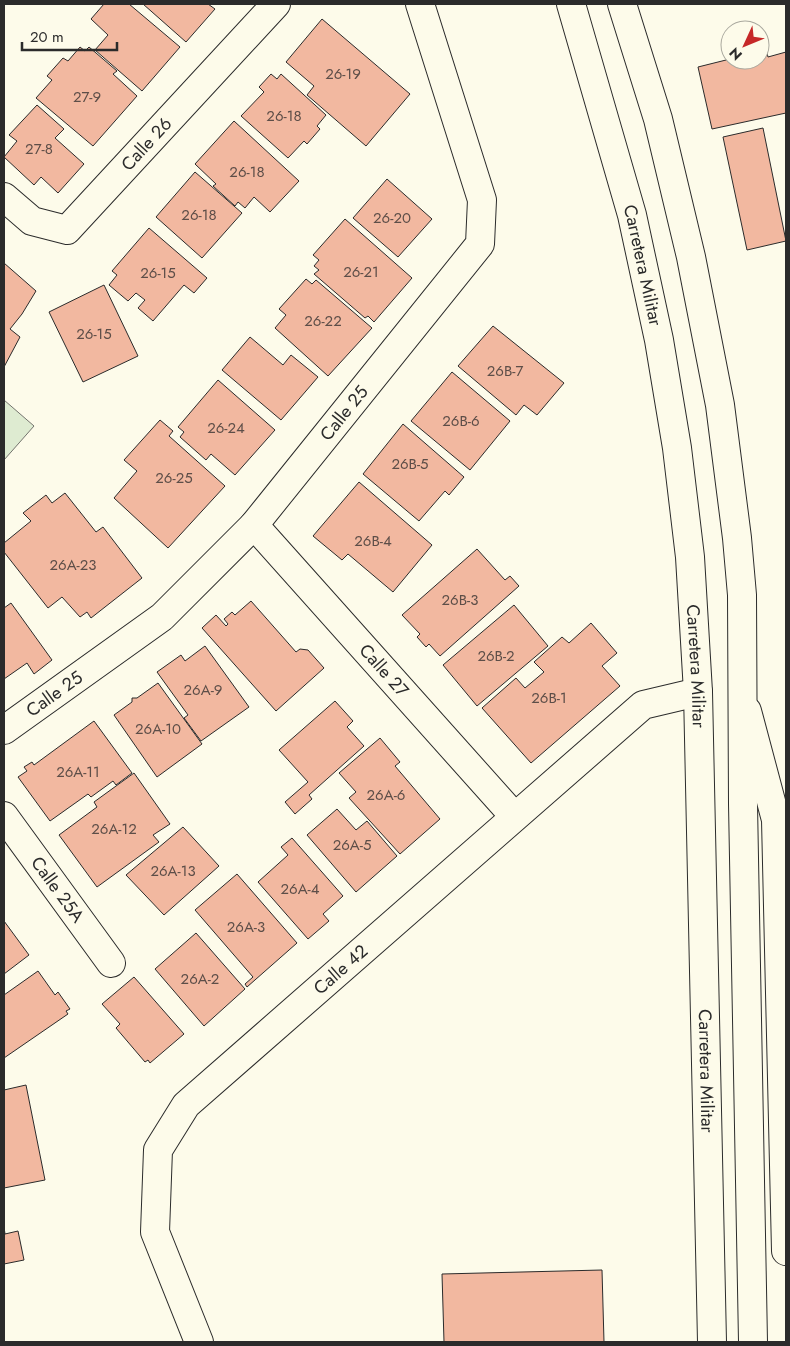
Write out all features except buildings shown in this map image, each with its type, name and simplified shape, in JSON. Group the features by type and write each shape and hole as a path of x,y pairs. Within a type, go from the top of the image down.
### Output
{"street":[{"name":"Calle 26","path":"4,197 32,221 67,230 276,4"},
{"name":"Calle 25","path":"4,730 162,617 254,525 480,244 482,200 420,4"},
{"name":"Carretera Militar","path":"571,4 632,215 659,340 677,448 690,558 698,692 712,1342"},
{"path":"622,4 662,138 691,257 720,405 738,538 742,595 743,814 753,1342"},
{"name":"Calle 27","path":"254,525 514,816"},
{"name":"Calle 42","path":"199,1342 155,1232 158,1150 186,1105 643,705 698,692"},
{"path":"743,697 776,820 786,1250"},
{"name":"Calle 25A","path":"4,816 111,963"}],"green space":[{"path":"4,400 34,426 4,460"}]}
